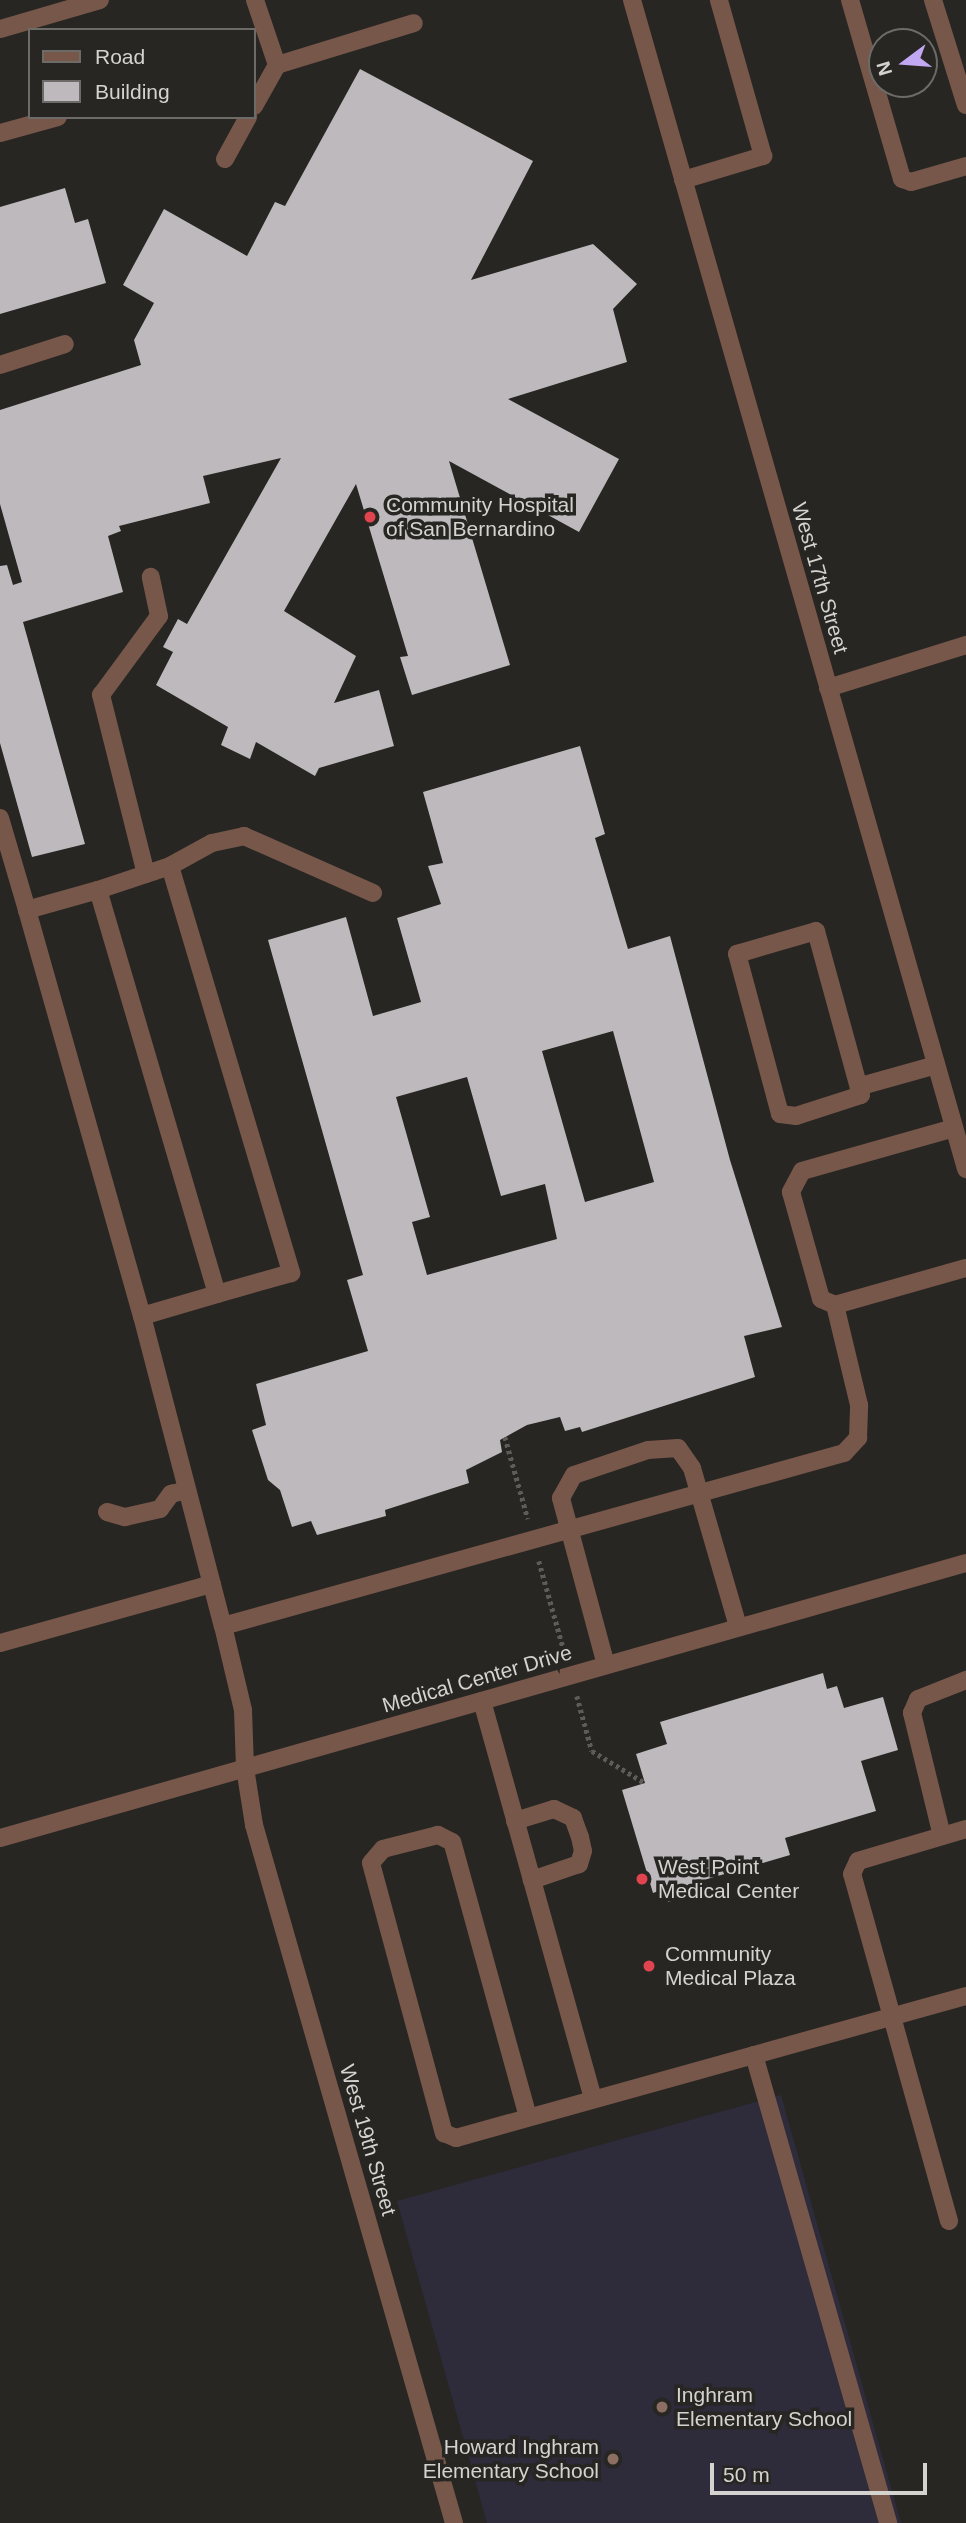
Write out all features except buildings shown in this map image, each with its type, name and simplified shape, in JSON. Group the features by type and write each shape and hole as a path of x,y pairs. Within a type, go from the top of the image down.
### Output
{"street":[{"path":"0,29 100,0"},
{"name":"West 17th Street","path":"632,0 966,1169"},
{"path":"683,180 763,156 719,0"},
{"path":"850,0 902,178 911,182 966,166"},
{"path":"933,0 964,94"},
{"path":"252,28 256,3"},
{"path":"256,3 277,65"},
{"path":"256,102 277,65 414,23"},
{"path":"0,133 51,119"},
{"path":"225,159 247,119"},
{"path":"0,365 65,344"},
{"path":"146,874 100,695 159,616 151,577"},
{"path":"828,688 966,645"},
{"name":"West 19th Street","path":"0,818 142,1316 179,1492 212,1584 223,1626 243,1710 245,1768 254,1825 454,2523"},
{"path":"27,910 170,866 212,843 244,836 373,893"},
{"path":"142,1316 291,1273 170,866"},
{"path":"98,890 217,1294"},
{"path":"816,931 861,1086 861,1095 796,1116 780,1114 737,954 816,931"},
{"path":"861,1086 936,1065"},
{"path":"954,1128 802,1171 795,1178 793,1201 821,1299 835,1305 966,1268"},
{"path":"223,1626 844,1452 858,1438 859,1405 835,1305"},
{"path":"606,1665 561,1498 573,1475 648,1450 678,1448 692,1468 738,1626"},
{"path":"107,1512 125,1517 160,1508 179,1492"},
{"name":"Medical Center Drive","path":"0,1838 966,1563"},
{"path":"0,1643 212,1584"},
{"path":"942,1836 912,1713 918,1699 966,1680"},
{"path":"482,1701 593,2098"},
{"path":"515,1821 554,1809 573,1818 580,1837 583,1851 579,1864 532,1880"},
{"path":"949,2221 852,1874 858,1861 966,1829"},
{"path":"528,2118 452,1842 438,1835 383,1849 371,1863 444,2133 456,2138 528,2118 593,2098 754,2055 890,2015 966,1996"},
{"path":"754,2055 888,2523"}],"path":[{"path":"505,1437 530,1529"},
{"path":"538,1555 567,1659"},
{"path":"574,1685 592,1751 645,1783"}],"shaded area":[{"name":"Inghram Elementary School","path":"781,2095 901,2523 487,2523 397,2201"}],"place":[{"name":"Community Hospital of San Bernardino","path":"370,517"},
{"name":"West Point Medical Center","path":"642,1879"},
{"name":"Community Medical Plaza","path":"649,1966"},
{"name":"Inghram Elementary School","path":"662,2407"},
{"name":"Howard Inghram Elementary School","path":"613,2459"}]}
